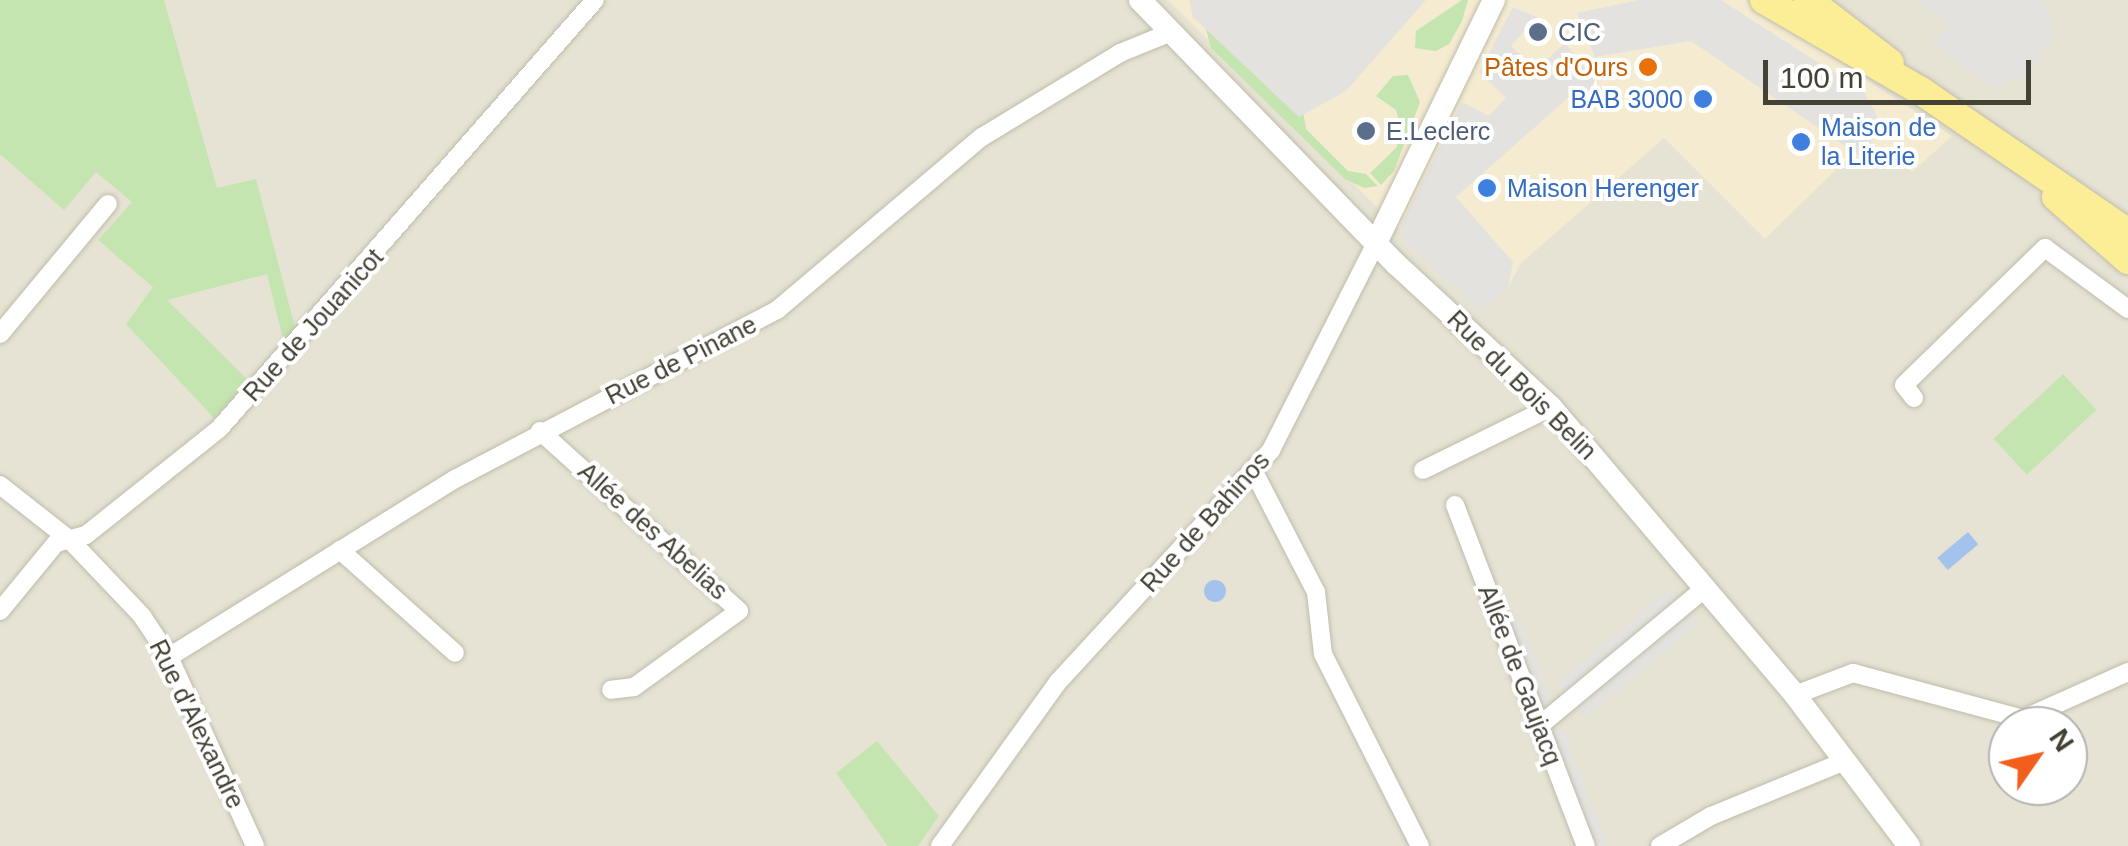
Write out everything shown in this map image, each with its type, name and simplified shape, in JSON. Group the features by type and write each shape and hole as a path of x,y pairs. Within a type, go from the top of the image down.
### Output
{"main road":[{"path":"1764,0 1921,91 2128,233"},
{"path":"1808,0 1921,91"},
{"path":"2025,162 2080,224 2128,260"}],"street":[{"name":"Rue de Jouanicot","path":"0,611 56,543 86,535 219,429 594,0"},
{"name":"Rue du Bois Belin","path":"1140,0 1376,242 1551,407 1794,695 1909,846"},
{"name":"Rue de Bahinos","path":"940,846 1058,682 1254,472 1304,390 1494,0"},
{"name":"Rue de Pinane","path":"168,657 540,431 776,310 982,137 1120,52 1169,33"},
{"path":"0,334 108,204"},
{"path":"1914,398 1904,385 2044,248 2128,308"},
{"path":"1423,470 1551,407"},
{"name":"Allée des Abelias","path":"540,431 739,611 634,687 611,690"},
{"path":"1254,472 1316,592 1323,654 1420,846"},
{"name":"Rue d'Alexandre","path":"0,485 70,540 142,616 168,657 256,846"},
{"name":"Allée de Gaujacq","path":"1454,504 1586,846"},
{"path":"340,550 456,653"},
{"path":"1540,726 1705,588"},
{"path":"1794,695 1853,673 2023,719 2128,672"},
{"path":"1660,846 1711,816 1846,760"}],"shaded area":[{"path":"0,0 2128,0 2128,846 0,846"},
{"path":"1168,0 1746,0 1952,136 1912,172 1882,149 1864,166 1852,154 1765,239 1664,138 1520,264 1508,288 1481,310"},
{"path":"1189,0 1426,0 1346,91 1299,117 1193,17"},
{"name":"BAB 3000","path":"1639,0 1721,0 1864,92 1881,124 1863,158 1691,41 1595,57 1577,13"},
{"path":"1919,0 2039,0 2048,7 2053,35 2026,77 1992,86 1933,44 1948,23"},
{"path":"1513,7 1537,17 1511,46 1536,70 1565,43 1605,94 1592,101 1578,89 1456,197 1513,262 1508,288 1481,310 1406,242 1400,227 1462,102 1489,116 1506,98 1479,72"},
{"path":"1670,589 1699,623 1586,718 1557,683"},
{"path":"1520,617 1554,707 1536,714 1501,624"},
{"path":"1562,728 1607,846 1585,846 1542,736"}],"green space":[{"path":"0,0 164,0 217,188 256,179 296,331 284,343 267,274 167,300 249,381 214,418 126,324 153,287 98,240 132,202 96,172 64,210 0,154"},
{"path":"1462,0 1468,0 1449,44 1436,51 1415,48 1416,31"},
{"path":"1203,18 1303,111 1306,129 1348,171 1366,174 1378,186 1364,188 1345,179 1211,48"},
{"path":"1408,75 1420,102 1394,171 1381,185 1370,173 1396,148 1402,132 1396,110 1376,96 1393,76"},
{"path":"2063,374 2096,410 2027,475 1994,439"},
{"path":"877,741 939,816 918,846 888,846 836,773"}],"water":[{"path":"1968,532 1978,544 1948,570 1937,558"},
{"path":"1215,580 1223,583 1223,599 1215,602 1207,599 1204,591 1207,583"}],"place":[{"name":"CIC","path":"1538,32"},
{"name":"Pâtes d'Ours","path":"1648,67"},
{"name":"BAB 3000","path":"1703,99"},
{"name":"E.Leclerc","path":"1366,131"},
{"name":"Maison de la Literie","path":"1801,142"},
{"name":"Maison Herenger","path":"1487,188"}]}
